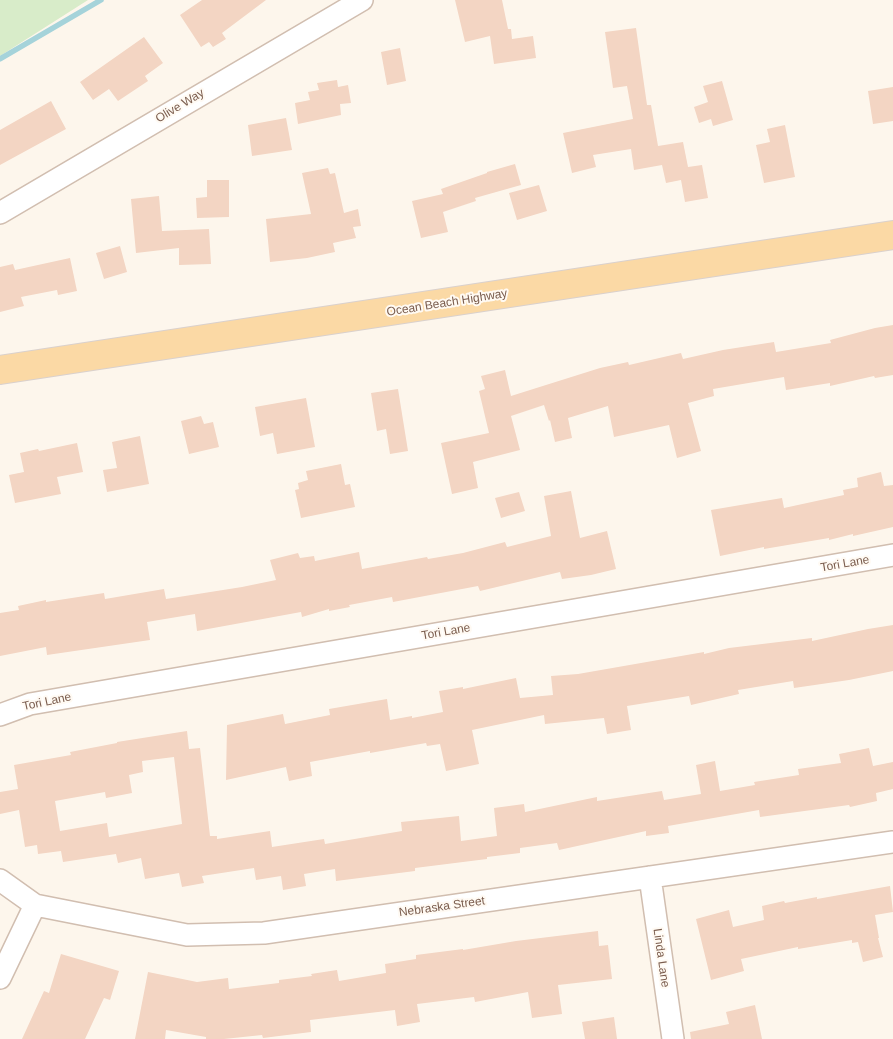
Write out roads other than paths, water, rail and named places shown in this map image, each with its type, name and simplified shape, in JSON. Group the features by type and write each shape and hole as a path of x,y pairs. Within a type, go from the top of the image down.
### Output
{"main road":[{"name":"Ocean Beach Highway","path":"0,370 893,235"}],"street":[{"name":"Olive Way","path":"0,213 362,0"},
{"name":"Tori Lane","path":"0,715 30,704 893,556"},
{"name":"Nebraska Street","path":"0,880 35,905 187,935 264,933 893,842"},
{"name":"Linda Lane","path":"650,877 672,1039"},
{"path":"0,978 35,905"}],"waterway":[{"path":"0,59 101,0"}]}
